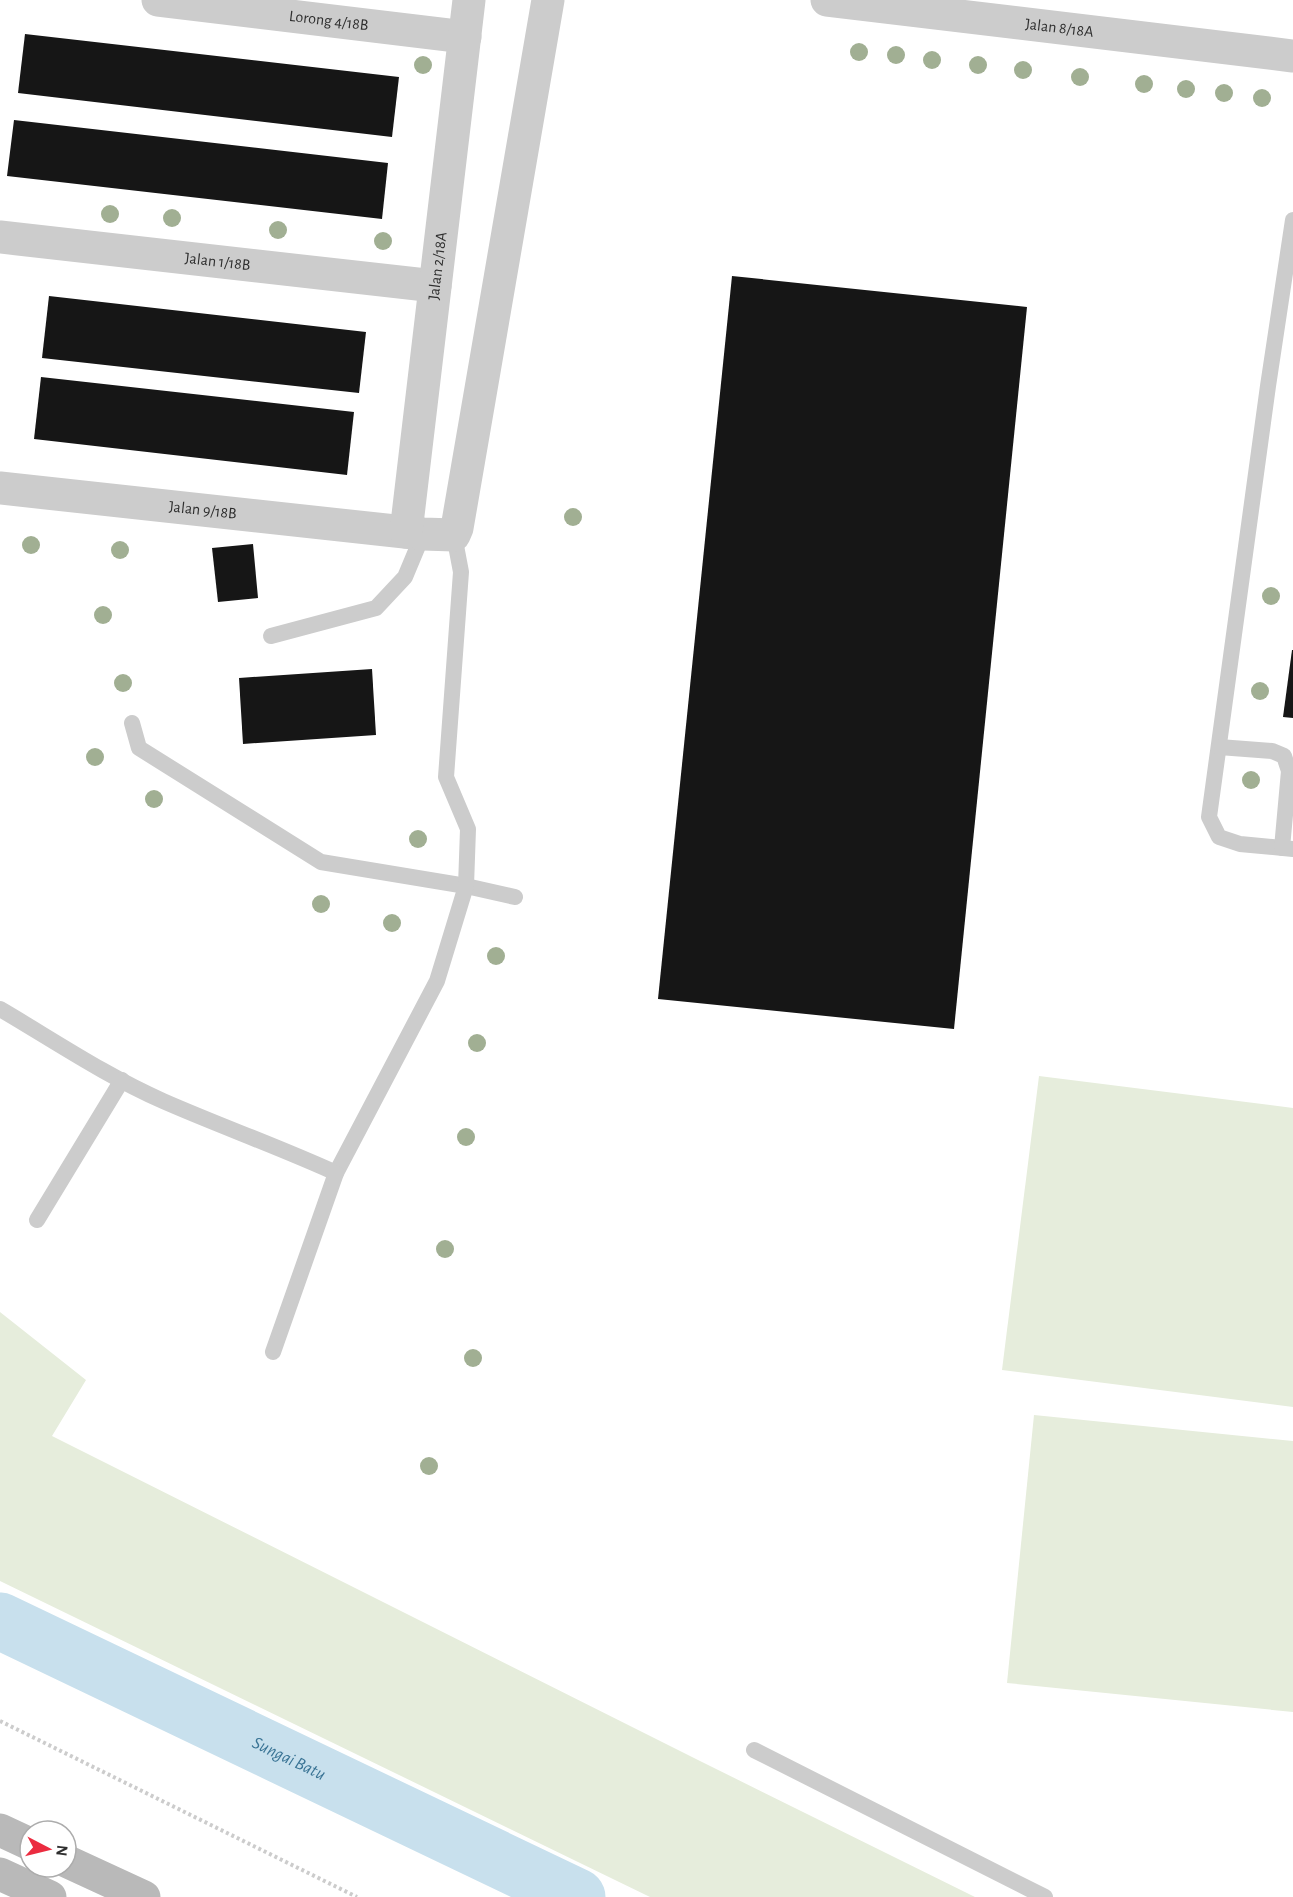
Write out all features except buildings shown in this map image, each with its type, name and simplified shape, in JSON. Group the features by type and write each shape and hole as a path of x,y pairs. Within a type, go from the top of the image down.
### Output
{"street":[{"name":"Lorong 4/18B","path":"158,0 465,37"},
{"name":"Jalan 2/18A","path":"428,533 435,286 469,0"},
{"path":"428,533 457,528 548,0"},
{"name":"Jalan 8/18A","path":"827,0 1293,56"},
{"name":"Jalan 1/18B","path":"0,237 435,286"},
{"name":"Jalan 9/18B","path":"0,488 428,533"},
{"path":"0,1830 18,1838"},
{"path":"78,1867 144,1897"},
{"path":"0,1874 50,1897"}],"lane":[{"path":"1219,747 1272,751 1284,756 1289,771 1287,848 1240,844 1219,837 1209,817 1293,220"},
{"path":"271,636 376,608 405,577 428,533 461,572 446,777 468,829 466,886 437,981 336,1173 273,1352"},
{"path":"132,723 139,748 321,862 466,886 515,897"},
{"path":"0,1009 162,1101 276,1146 336,1173"},
{"path":"37,1220 122,1080"},
{"path":"754,1750 1045,1897"}],"path":[{"path":"0,1721 357,1897"}],"green space":[{"path":"1039,1076 1293,1108 1293,1407 1002,1370"},
{"path":"0,1312 86,1380 52,1436 975,1897 650,1897 0,1581"},
{"path":"1034,1415 1293,1441 1293,1712 1007,1683"}],"waterway":[{"name":"Sungai Batu","path":"0,1621 577,1897"}]}
